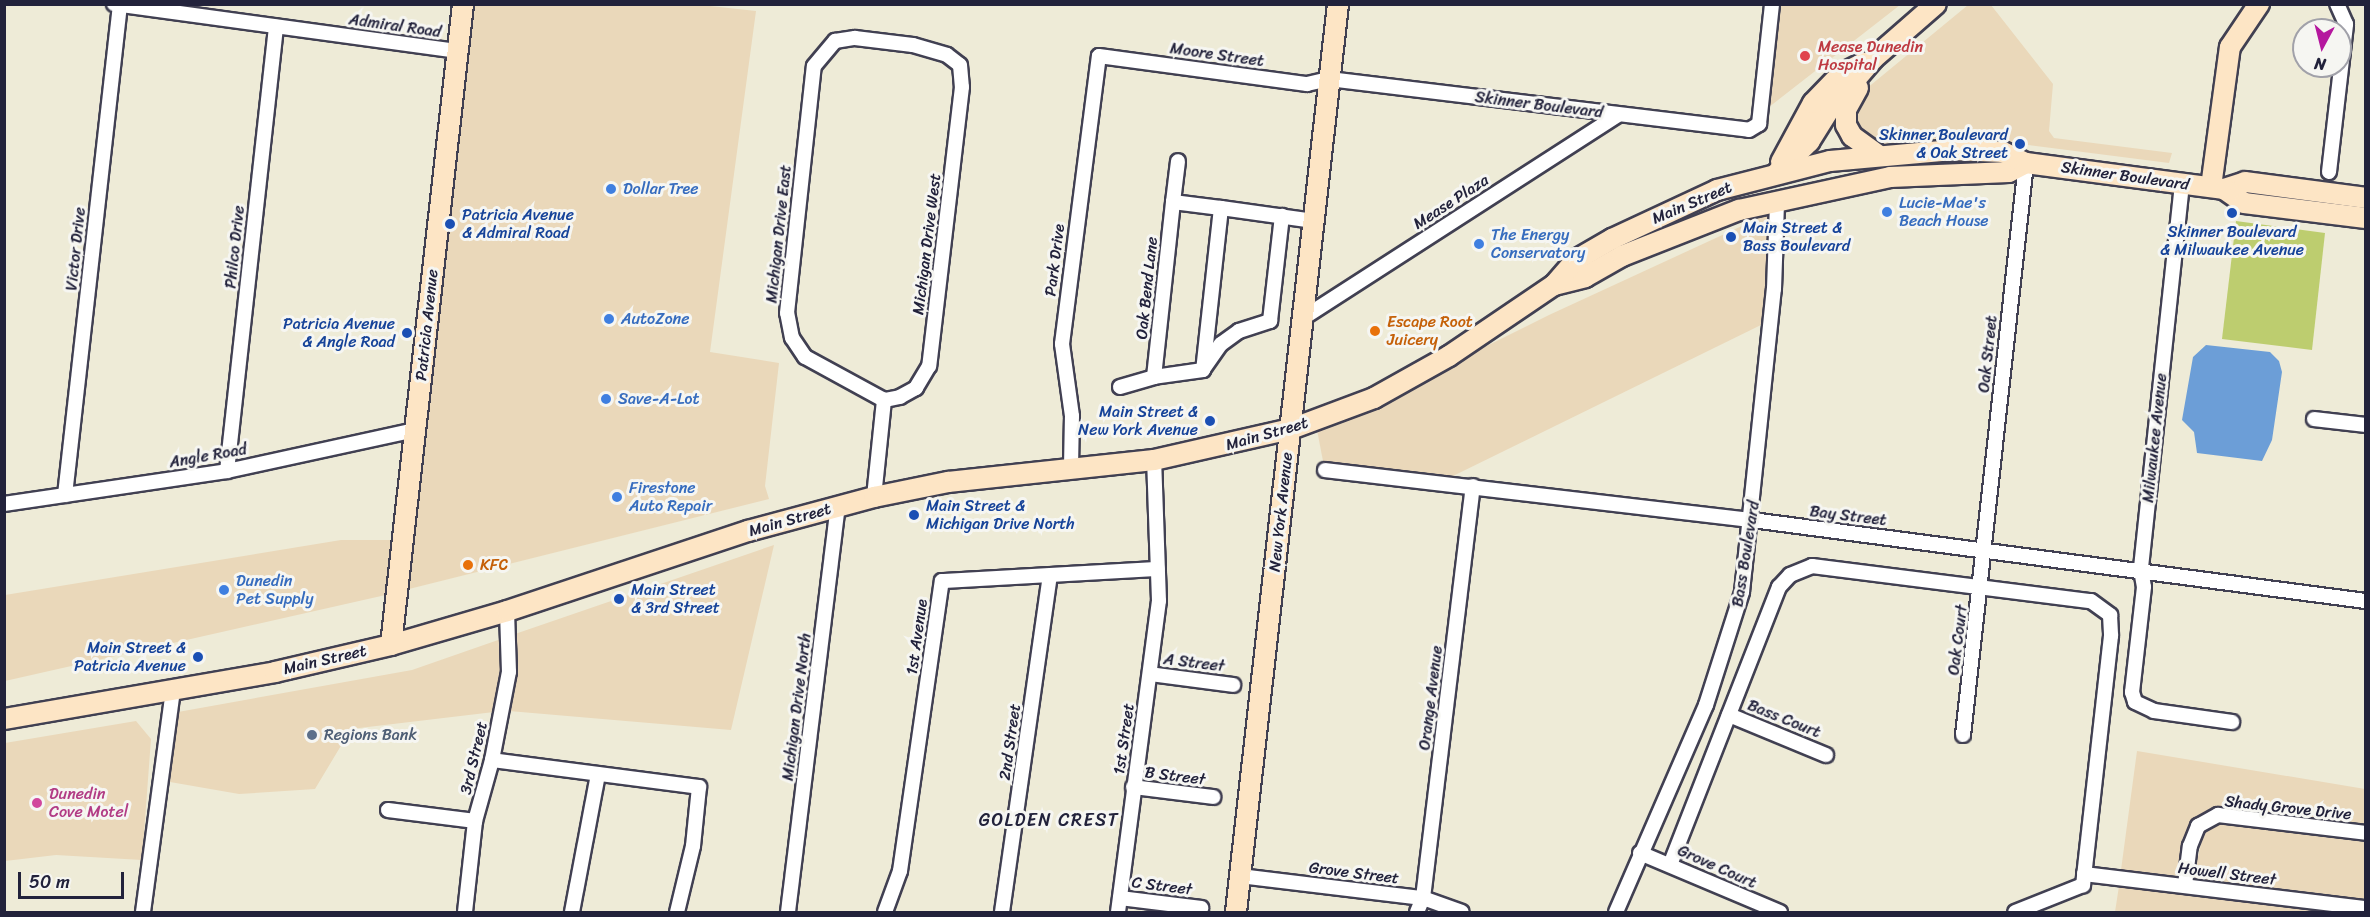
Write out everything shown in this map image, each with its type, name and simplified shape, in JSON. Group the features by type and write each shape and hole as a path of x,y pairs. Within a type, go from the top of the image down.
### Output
{"main road":[{"name":"Patricia Avenue","path":"391,645 463,4"},
{"name":"New York Avenue","path":"1236,912 1338,4"},
{"name":"Main Street","path":"4,719 309,665 391,645 507,611 748,531 874,497 948,482 1154,460 1291,429 1374,398 1449,356 1554,285 1576,260 1612,239 1718,190 1777,173 1809,142 1830,109 1874,58 1936,4"},
{"path":"2218,188 2230,47 2259,4"},
{"path":"1874,58 1846,110 1846,125 1852,136 1878,155"},
{"name":"Skinner Boulevard","path":"1777,173 1878,155 1992,151 2003,152 2026,163 2182,184 2218,188 2245,182 2366,198"},
{"name":"Skinner Boulevard","path":"1777,201 1890,177 2009,172 2026,163"},
{"name":"Bass Boulevard","path":"1777,173 1777,201"},
{"name":"Skinner Boulevard","path":"2218,188 2244,203 2366,218"},
{"name":"Main Street","path":"1554,285 1585,277 1622,256 1710,220 1777,201"}],"street":[{"name":"Admiral Road","path":"114,4 457,51"},
{"name":"Skinner Boulevard","path":"1329,79 1749,130 1759,124 1772,4"},
{"path":"2329,172 2346,24 2337,4"},
{"name":"Victor Drive","path":"64,495 120,5"},
{"name":"Philco Drive","path":"227,471 276,27"},
{"name":"Michigan Drive West","path":"814,66 835,41 855,38 913,45 946,55 960,65 962,87 929,366 916,388 900,397 884,400"},
{"name":"Moore Street","path":"1099,56 1307,84 1329,79"},
{"name":"Park Drive","path":"1071,468 1072,416 1062,344 1099,56"},
{"name":"Michigan Drive East","path":"814,66 787,314 792,338 814,363 884,400"},
{"name":"Mease Plaza","path":"1303,318 1618,115"},
{"name":"Oak Bend Lane","path":"1154,377 1178,161"},
{"name":"Oak Street","path":"1983,549 2026,163"},
{"name":"Milwaukee Avenue","path":"2182,184 2141,570 2144,587 2132,692 2135,702 2154,711 2232,722"},
{"name":"Bass Boulevard","path":"1616,912 1706,705 1730,638 1742,592 1752,520 1779,234 1777,201"},
{"path":"1173,202 1314,221"},
{"path":"1203,370 1221,208"},
{"path":"1120,387 1154,377 1203,370 1221,344 1239,332 1270,321 1282,216"},
{"path":"874,497 884,400"},
{"path":"2314,419 2366,425"},
{"name":"Angle Road","path":"4,504 227,471 415,430"},
{"path":"1154,460 1158,569"},
{"name":"Bay Street","path":"1325,470 1983,549 2366,601"},
{"name":"Orange Avenue","path":"1417,912 1423,898 1473,486"},
{"name":"Michigan Drive North","path":"788,912 838,506"},
{"name":"Oak Court","path":"1963,735 1981,586 1983,549"},
{"path":"1670,865 1779,587 1790,575 1812,566 2091,601 2110,615 2111,636 2084,880 2015,912"},
{"name":"1st Avenue","path":"885,912 900,871 942,580 1158,569"},
{"name":"1st Street","path":"1118,912 1159,601 1158,569"},
{"name":"2nd Street","path":"1002,912 1050,575"},
{"name":"3rd Street","path":"465,912 475,821 492,760 509,672 507,611"},
{"name":"A Street","path":"1150,674 1233,685"},
{"path":"143,912 173,690"},
{"name":"Bass Court","path":"1729,715 1827,754"},
{"path":"492,760 699,787 693,846 677,912"},
{"path":"572,912 598,774"},
{"name":"B Street","path":"1133,787 1213,797"},
{"path":"388,810 475,821"},
{"name":"Shady Grove Drive","path":"2185,885 2190,846 2198,826 2218,815 2366,833"},
{"name":"Grove Court","path":"1640,853 1779,912"},
{"name":"Grove Street","path":"1240,876 1423,898 1462,912"},
{"name":"Howell Street","path":"2084,880 2185,885 2366,908"},
{"name":"C Street","path":"1120,898 1201,908"}],"shaded area":[{"path":"692,4 756,11 710,352 779,363 765,486 769,499 405,590 470,5"},
{"name":"Mease Dunedin Hospital","path":"1781,4 1900,5 1769,107"},
{"path":"1968,5 1991,5 2053,84 2049,131 2054,138 2172,153 2169,163 1959,136 1877,145 1857,131 1854,112 1866,89"},
{"path":"1770,213 1763,324 1453,476 1323,461 1317,430 1549,315"},
{"path":"341,540 395,540 390,594 5,681 5,595"},
{"path":"774,545 731,730 509,711 516,674 515,634"},
{"path":"501,639 502,672 494,712 351,729 315,789 239,794 170,782 178,712 412,670"},
{"path":"136,721 151,739 142,860 56,855 5,861 5,743"},
{"path":"2137,751 2365,789 2365,825 2219,807 2192,823 2183,845 2179,876 2121,870"},
{"path":"2219,824 2365,842 2365,899 2193,878 2204,832"},
{"path":"2119,886 2184,893 2337,912 2115,912"}],"green space":[{"path":"2236,221 2325,233 2312,350 2222,339"}],"water":[{"path":"2206,345 2270,352 2279,361 2282,372 2272,440 2262,461 2197,453 2194,432 2182,420 2193,357"}],"place":[{"name":"Mease Dunedin Hospital","path":"1805,56"},
{"name":"Skinner Boulevard & Oak Street","path":"2020,144"},
{"name":"Dollar Tree","path":"611,189"},
{"name":"Lucie-Mae's Beach House","path":"1887,212"},
{"name":"Skinner Boulevard & Milwaukee Avenue","path":"2232,213"},
{"name":"Patricia Avenue & Admiral Road","path":"450,224"},
{"name":"Main Street & Bass Boulevard","path":"1731,237"},
{"name":"The Energy Conservatory","path":"1479,244"},
{"name":"AutoZone","path":"609,319"},
{"name":"Escape Root Juicery","path":"1375,331"},
{"name":"Patricia Avenue & Angle Road","path":"407,333"},
{"name":"Save-A-Lot","path":"606,399"},
{"name":"Main Street & New York Avenue","path":"1210,421"},
{"name":"Firestone Auto Repair","path":"617,497"},
{"name":"Main Street & Michigan Drive North","path":"914,515"},
{"name":"KFC","path":"468,565"},
{"name":"Dunedin Pet Supply","path":"224,590"},
{"name":"Main Street & 3rd Street","path":"619,599"},
{"name":"Main Street & Patricia Avenue","path":"198,657"},
{"name":"Regions Bank","path":"312,735"},
{"name":"Dunedin Cove Motel","path":"37,803"}],"district":[{"name":"GOLDEN CREST","path":"1049,820"}]}
